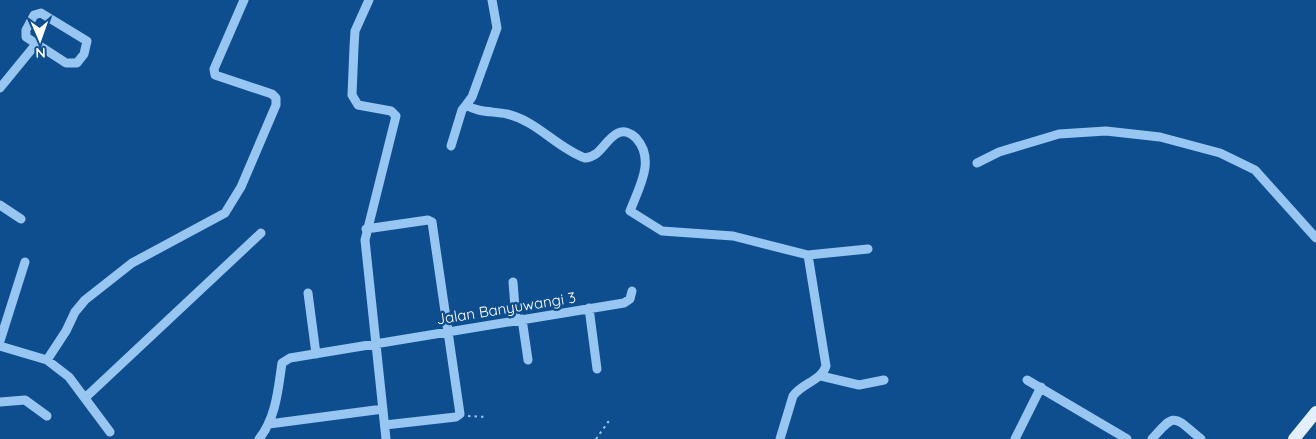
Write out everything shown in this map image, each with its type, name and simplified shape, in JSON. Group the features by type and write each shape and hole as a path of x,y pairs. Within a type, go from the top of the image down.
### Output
{"main road":[{"path":"1294,439 1316,412"}],"street":[{"path":"47,360 75,312 85,300 132,264 225,213 236,197 273,113 276,98 272,94 215,75 214,69 244,0"},
{"path":"369,0 355,31 352,95 358,105 391,111 396,116 366,229 366,258 377,342 386,439"},
{"path":"451,146 462,110 472,97 497,28 492,0"},
{"path":"41,13 87,41 88,44 84,54 77,63 70,64 36,44 26,37 26,30 34,15 41,13"},
{"path":"0,88 36,44"},
{"path":"466,105 473,109 508,114 585,158 600,153 620,132 626,132 641,144 646,158 646,169 630,211 653,227 671,233 733,236 808,255 868,250"},
{"path":"977,163 999,152 1060,134 1106,131 1160,137 1220,153 1255,170 1316,238"},
{"path":"0,205 21,219"},
{"path":"366,229 430,220 448,331 458,416 385,426"},
{"path":"86,396 261,233"},
{"path":"780,439 793,396 797,390 821,376 825,371 827,360 808,255"},
{"path":"0,341 25,262"},
{"path":"513,282 528,360"},
{"name":"Jalan Banyuwangi 3","path":"269,424 282,363 290,358 377,342 624,303 630,299 632,291"},
{"path":"308,292 316,354"},
{"path":"589,308 597,369"},
{"path":"0,346 47,360 69,377 86,396 110,432"},
{"path":"821,376 859,385 884,380"},
{"path":"1027,380 1127,439"},
{"path":"1015,439 1041,387"},
{"path":"0,402 24,400 47,416"},
{"path":"259,439 269,424 383,409"},
{"path":"1152,439 1172,419 1178,420 1201,439"}],"path":[{"path":"458,416 486,417"},
{"path":"596,439 611,418"}]}
